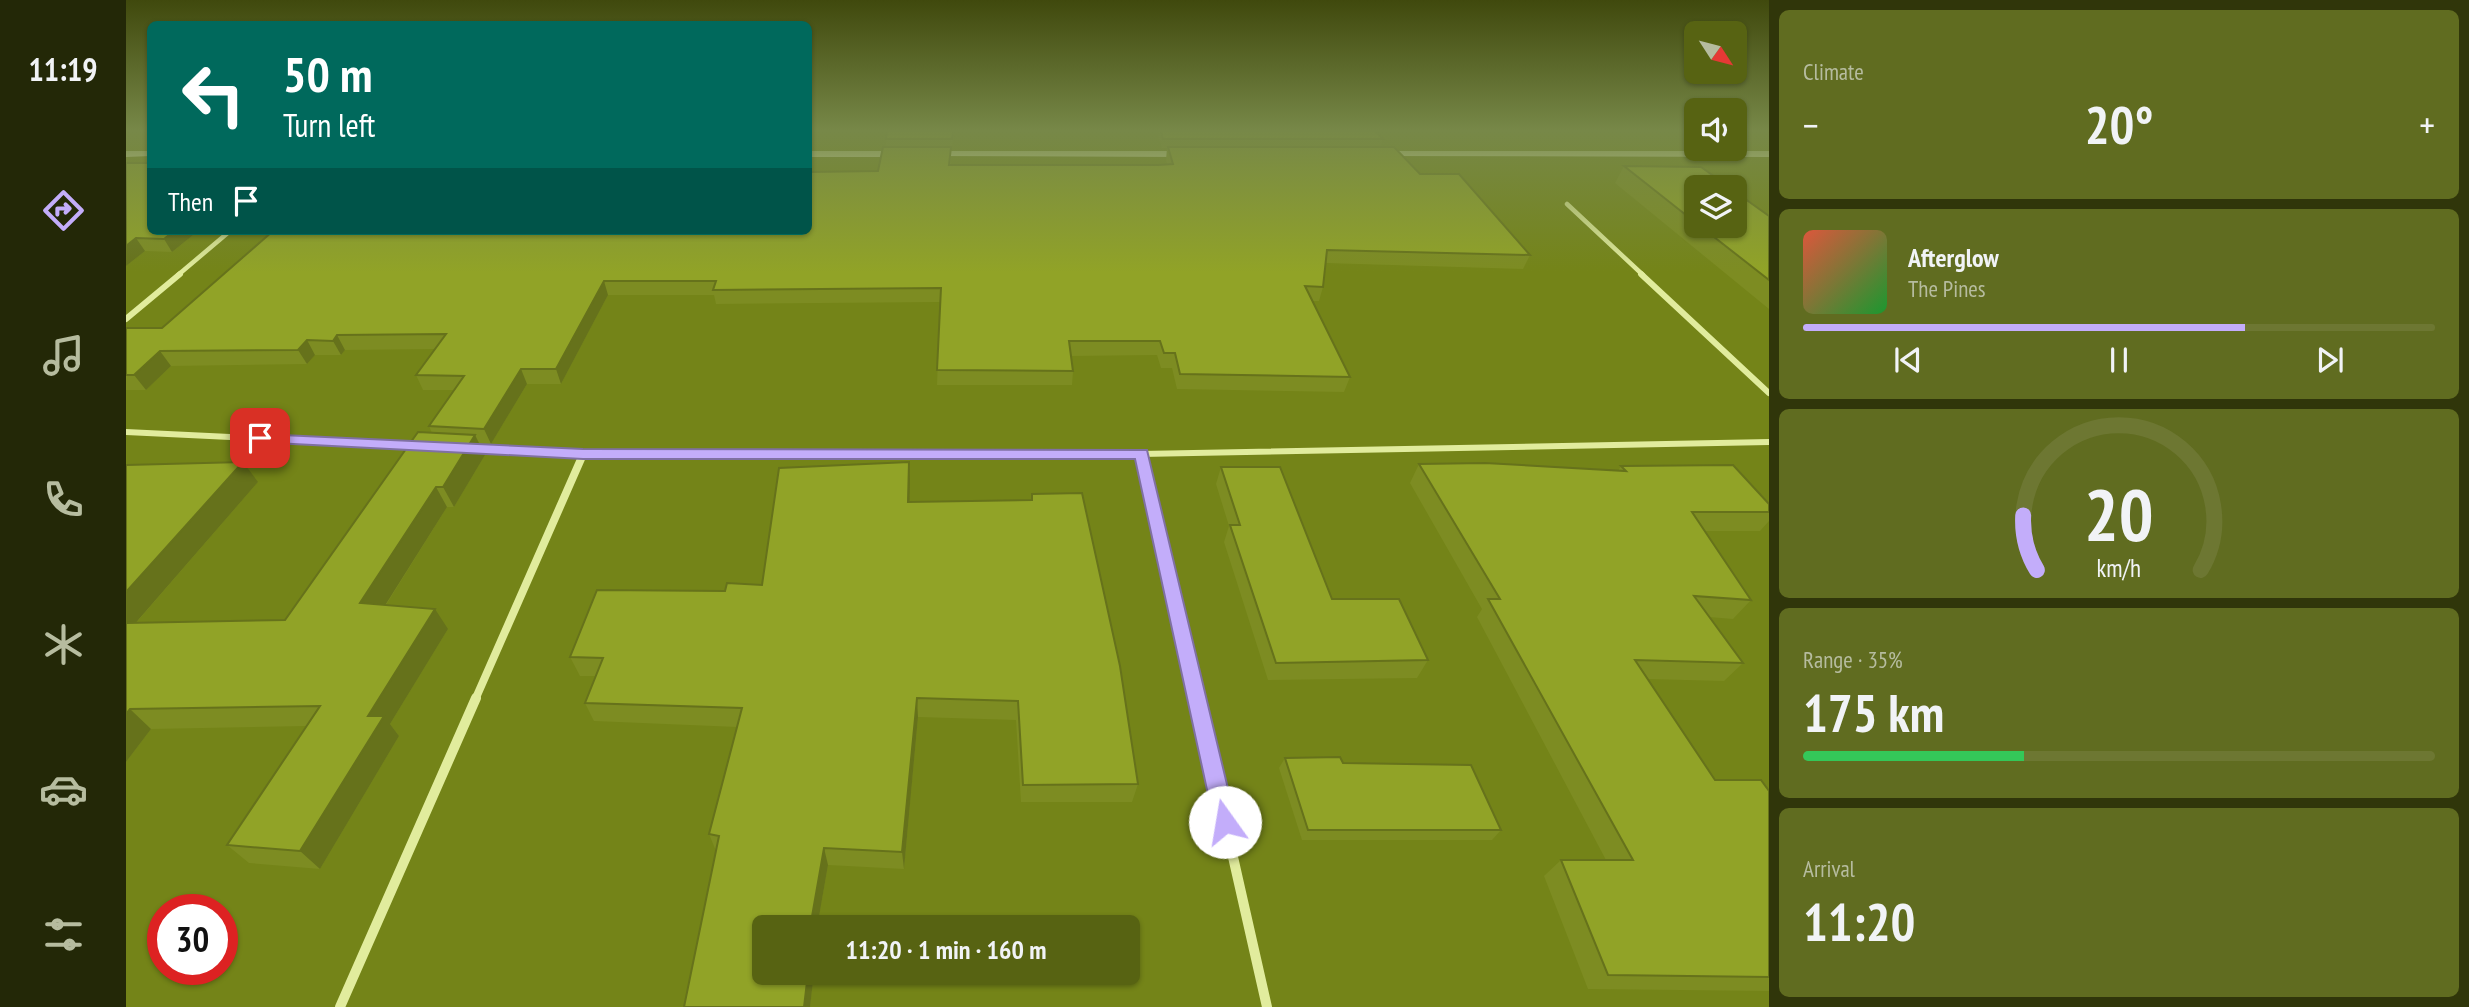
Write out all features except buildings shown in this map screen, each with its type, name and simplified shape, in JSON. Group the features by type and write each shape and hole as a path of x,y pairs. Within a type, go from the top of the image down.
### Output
{"street":[{"path":"1567,204 1769,393"},
{"path":"126,319 225,235"},
{"path":"126,432 430,447"},
{"path":"472,449 583,454 1141,454 1769,442"},
{"path":"341,1007 583,454"},
{"path":"1141,454 1268,1007"}],"route":[{"path":"260,438 583,454 1141,454 1225,822"}]}
